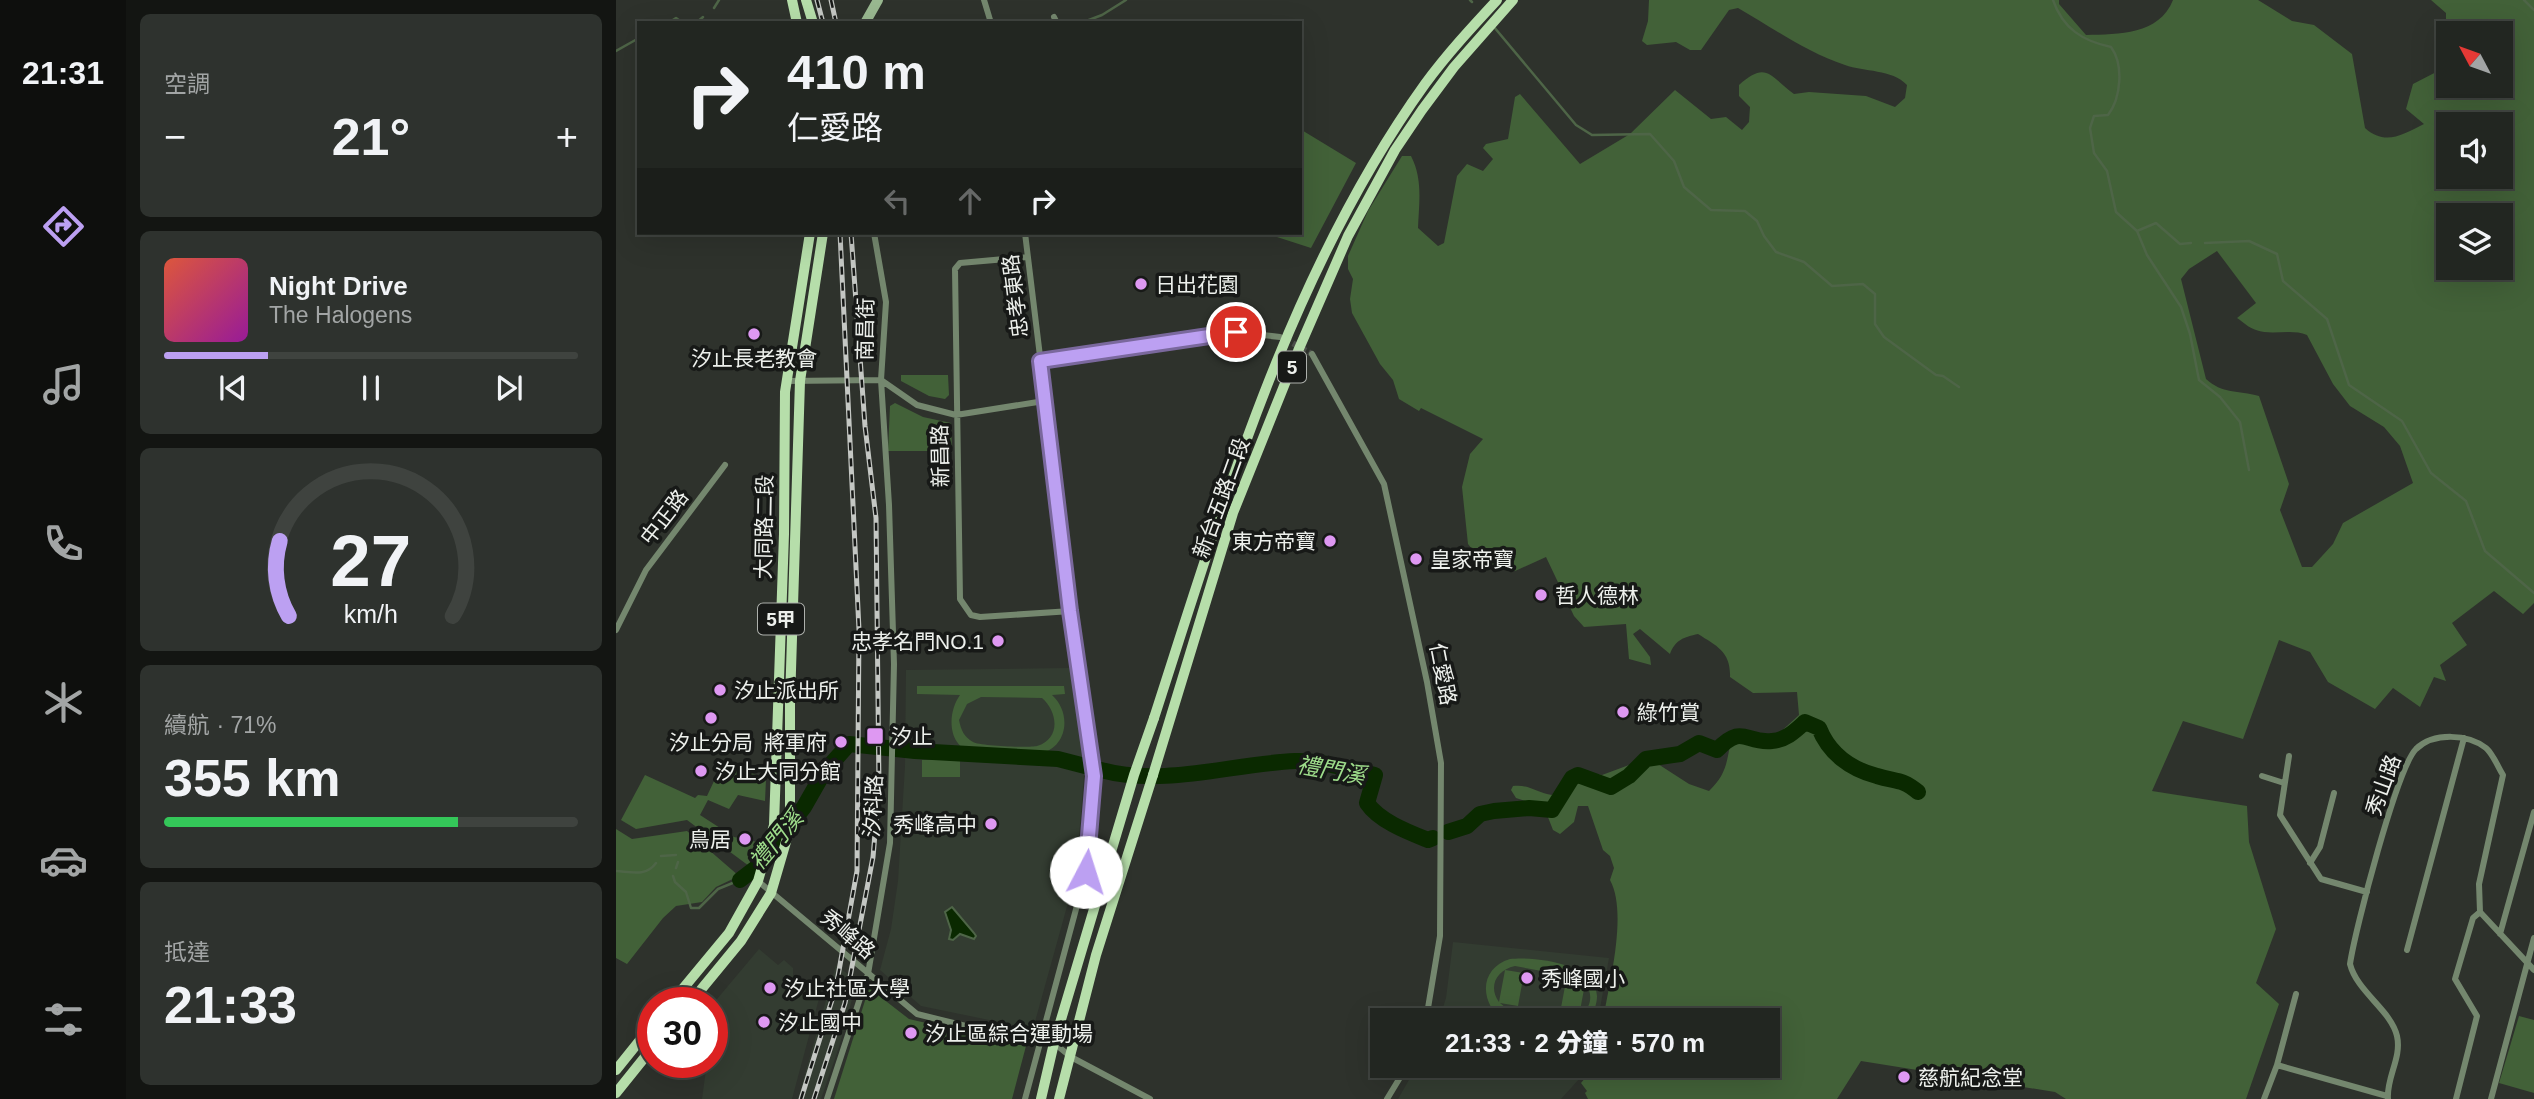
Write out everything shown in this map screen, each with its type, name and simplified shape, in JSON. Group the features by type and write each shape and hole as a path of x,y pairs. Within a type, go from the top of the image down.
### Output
{"main road":[{"path":"792,0 797,21"},
{"path":"806,0 812,21"},
{"name":"新台五路二段","path":"1054,1043 1134,775 1223,506 1281,352 1344,220 1392,133 1433,74 1497,0"},
{"name":"新台五路二段","path":"1071,1057 1096,955 1234,513 1298,351 1348,236 1395,150 1454,67 1513,0"},
{"name":"大同路二段","path":"684,987 729,933 758,881 774,825 786,381 810,235"},
{"name":"大同路二段","path":"703,987 741,941 771,892 790,828 790,702 800,381 823,235"},
{"path":"774,825 790,828"},
{"name":"5","path":"1041,1099 1054,1043"},
{"path":"616,1070 637,1044"},
{"name":"5","path":"1059,1099 1071,1057"},
{"path":"616,1093 637,1067"}],"street":[{"path":"865,21 878,0"},
{"path":"984,0 990,21"},
{"name":"南昌街","path":"874,235 886,302 881,380 917,405 956,415 1044,401"},
{"name":"忠孝東路","path":"1025,235 1070,611 1094,776 1086,872 1025,1099"},
{"name":"新昌路","path":"1028,257 960,263 955,269 960,599 971,615 980,617 1070,611"},
{"path":"1040,361 1236,332 1280,337"},
{"name":"仁愛路","path":"1312,354 1384,484 1427,682 1441,763 1440,936 1428,1008"},
{"path":"786,381 881,380"},
{"name":"汐科路","path":"827,1099 868,974 890,843 893,717 889,505 881,380"},
{"name":"中正路","path":"616,630 646,570 725,465"},
{"name":"秀山路","path":"2386,1098 2399,1048 2396,1032 2365,992 2350,964 2367,892 2403,770 2416,748 2438,737 2464,738"},
{"path":"2407,950 2464,738 2487,749 2503,775 2479,884 2480,912 2534,970"},
{"path":"2289,756 2280,815 2321,879 2367,892"},
{"path":"2262,776 2284,783"},
{"path":"2310,863 2320,847 2334,793"},
{"path":"2500,933 2534,812"},
{"name":"秀峰路","path":"758,881 917,1014 1054,1043"},
{"path":"2456,1099 2477,1016 2455,979 2473,918 2480,912"},
{"path":"2490,1099 2534,938"},
{"path":"2264,1099 2277,1065 2296,994"},
{"path":"1054,1043 1071,1057 1150,1099"},
{"path":"2277,1065 2386,1098"},
{"path":"1387,1099 1400,1078"}],"shaded area":[{"path":"1649,0 2059,0 2059,4 2086,35 2099,35 2124,33 2148,26 2167,12 2173,0 2258,0 2292,21 2314,25 2352,54 2365,128 2387,138 2401,135 2424,124 2406,109 2413,84 2436,72 2436,98 2513,98 2513,21 2446,21 2446,13 2431,0 2534,0 2534,603 2523,614 2494,591 2452,623 2467,645 2440,665 2446,681 2434,677 2420,707 2393,688 2375,709 2328,682 2310,652 2279,640 2243,739 2183,721 2152,791 2247,806 2249,842 2276,929 2256,983 2279,1004 2246,1099 2066,1099 2055,1092 1861,1061 1837,1099 1588,1099 1585,1093 1587,1091 1581,1083 1585,1078 1780,1078 1780,1008 1605,1008 1617,929 1615,894 1610,880 1614,868 1610,856 1603,850 1588,806 1578,806 1574,822 1560,834 1553,830 1544,807 1516,798 1511,790 1513,786 1524,786 1552,795 1569,774 1580,771 1602,775 1629,765 1658,764 1689,784 1709,791 1724,770 1733,733 1775,737 1799,715 1797,692 1753,693 1730,677 1728,661 1722,651 1698,634 1681,640 1670,654 1640,629 1633,634 1650,657 1651,665 1629,659 1626,624 1584,627 1574,616 1546,557 1515,571 1485,565 1468,544 1462,487 1470,454 1483,439 1421,408 1419,411 1399,399 1393,380 1380,364 1352,313 1350,299 1353,279 1348,269 1348,256 1368,211 1402,156 1411,156 1417,173 1418,228 1438,246 1444,243 1457,176 1467,164 1483,171 1493,159 1483,148 1486,144 1508,139 1515,97 1520,94 1580,164 1630,134 1675,90 1711,119 1726,117 1742,130 1749,122 1750,107 1739,96 1739,85 1762,72 1773,76 1794,94 1809,92 1866,96 1895,107 1905,98 1907,85 1894,76 1831,60 1803,47 1738,8 1729,10 1701,50 1690,50 1676,42 1647,45 1642,41 1648,21","holes":["2217,251 2256,303 2237,318 2262,332 2295,332 2307,335 2333,384 2350,406 2384,427 2400,446 2413,483 2343,523 2333,544 2312,567 2302,567 2280,510 2289,484 2259,396 2224,389 2206,379 2181,279 2189,269"]},
{"path":"1302,130 1356,163 1311,248 1271,235 1302,235"},
{"path":"901,375 948,375 949,395 945,399 929,396 901,381"},
{"path":"895,403 923,417 951,423 952,451 888,451 890,406"},
{"name":"秀峰高中","path":"1069,668 1077,707 1084,774 1076,874 1033,1029 921,1006 880,970 891,929 898,881 905,766 906,670"},
{"path":"917,686 1064,686 1065,694 1052,695 1062,711 1064,729 1056,745 1039,754 974,753 965,750 954,737 953,711 960,695 917,694","holes":["981,697 1042,698 1054,717 1054,731 1045,742 1037,746 977,743 963,733 959,720 967,704"]},
{"path":"922,760 960,760 960,777 922,777"},
{"path":"722,764 731,764 766,779 765,801 738,795 729,809 708,800 700,815 734,837 757,842 749,866 687,820 636,829 621,820 645,775 695,798 698,795 707,796"},
{"path":"616,829 632,839 687,831 739,876 716,887 702,902 676,906 663,918 627,964 616,958"},
{"path":"952,907 974,933 974,939 960,934 953,940 949,939 951,930 945,912"},
{"name":"秀峰國小","path":"1453,942 1609,958 1600,1008 1443,1008"},
{"name":"汐止國中","path":"759,949 778,965 784,960 793,968 793,980 808,993 820,995 792,1099 702,1099 705,1078 728,1078 727,987"},
{"path":"1521,958 1548,961 1576,969 1594,985 1597,996 1594,1008 1587,1008 1590,992 1579,978 1515,966 1505,970 1524,973 1518,1006 1500,1003 1506,1008 1484,1008 1491,1007 1486,985 1496,967 1510,959","holes":["1505,970 1499,1002 1494,985"]},
{"path":"836,965 857,981 839,1047 821,1099 798,1099"},
{"path":"1566,981 1585,984 1580,1008 1561,1008"},
{"name":"汐止區綜合運動場","path":"869,988 909,1019 1026,1046 1012,1099 834,1099"},
{"path":"2519,1016 2534,1020 2534,1093 2499,1083"},
{"path":"1410,1078 1580,1078 1561,1099 1398,1099"}],"waterway":[{"path":"714,8 719,0"},
{"path":"1086,21 1126,0"},
{"path":"2053,0 2068,26 2083,37 2111,47 2118,63 2116,100 2108,115 2094,116 2090,128 2094,153 2107,171 2116,212 2137,231 2156,223 2180,244 2191,243"},
{"path":"2524,0 2534,10"},
{"path":"698,21 703,17"},
{"path":"671,21 676,18 680,21"},
{"path":"1494,27 1576,125 1592,135 1650,134 1674,161 1684,187 1711,210 1745,211 1757,221 1776,252 1804,262 1832,286 1863,284 1875,294 1875,324 1884,337 1936,375 1943,376 1959,387"},
{"path":"616,51 637,39"},
{"path":"2137,231 2147,255 2181,307 2190,334 2199,380 2220,397 2240,422 2249,470"},
{"path":"2205,243 2249,241 2277,254 2283,281 2327,319 2349,385 2402,421 2431,473 2466,501 2485,551 2534,593"},
{"name":"禮門溪","path":"1448,832 1467,826 1480,814 1494,811 1529,808 1552,810 1572,778 1578,775 1611,787 1629,776 1646,759 1680,754 1699,743 1717,750 1739,736 1763,741 1782,739 1805,722 1819,728 1828,745 1849,764 1867,773 1903,782 1918,792"},
{"name":"禮門溪","path":"740,880 757,867 804,807 824,772 849,744 915,751 1058,759 1085,766"},
{"name":"禮門溪","path":"1101,770 1149,776 1295,761 1335,766 1375,775 1367,803 1372,809 1403,830 1428,840 1433,838"},
{"name":"禮門溪","path":"661,856 676,855"},
{"name":"禮門溪","path":"676,868 678,862"},
{"name":"禮門溪","path":"616,871 643,872 656,863"},
{"name":"禮門溪","path":"673,876 675,882 686,892 691,908 699,908 718,889 740,880"}],"tunnel":[{"path":"1285,339 1312,354"}],"railway":[{"path":"817,0 822,21"},
{"path":"831,0 836,21"},
{"path":"801,1099 836,987 857,871 859,630 840,235"},
{"path":"814,1099 845,1003 873,857 879,787 876,518 865,426 851,235"}],"place":[{"name":"日出花園","path":"1141,284"},
{"name":"汐止長老教會","path":"754,334"},
{"name":"東方帝寶","path":"1330,541"},
{"name":"皇家帝寶","path":"1416,559"},
{"name":"哲人德林","path":"1541,595"},
{"name":"忠孝名門NO.1","path":"998,641"},
{"name":"汐止派出所","path":"720,690"},
{"name":"綠竹賞","path":"1623,712"},
{"name":"汐止分局","path":"711,718"},
{"name":"汐止","path":"875,736"},
{"name":"將軍府","path":"841,742"},
{"name":"汐止大同分館","path":"701,771"},
{"name":"秀峰高中","path":"991,824"},
{"name":"鳥居","path":"745,839"},
{"name":"秀峰國小","path":"1527,978"},
{"name":"汐止社區大學","path":"770,988"},
{"name":"汐止國中","path":"764,1022"},
{"name":"汐止區綜合運動場","path":"911,1033"},
{"name":"慈航紀念堂","path":"1904,1077"}],"route":[{"path":"1086,872 1094,776 1070,611 1040,361 1236,332"}]}
